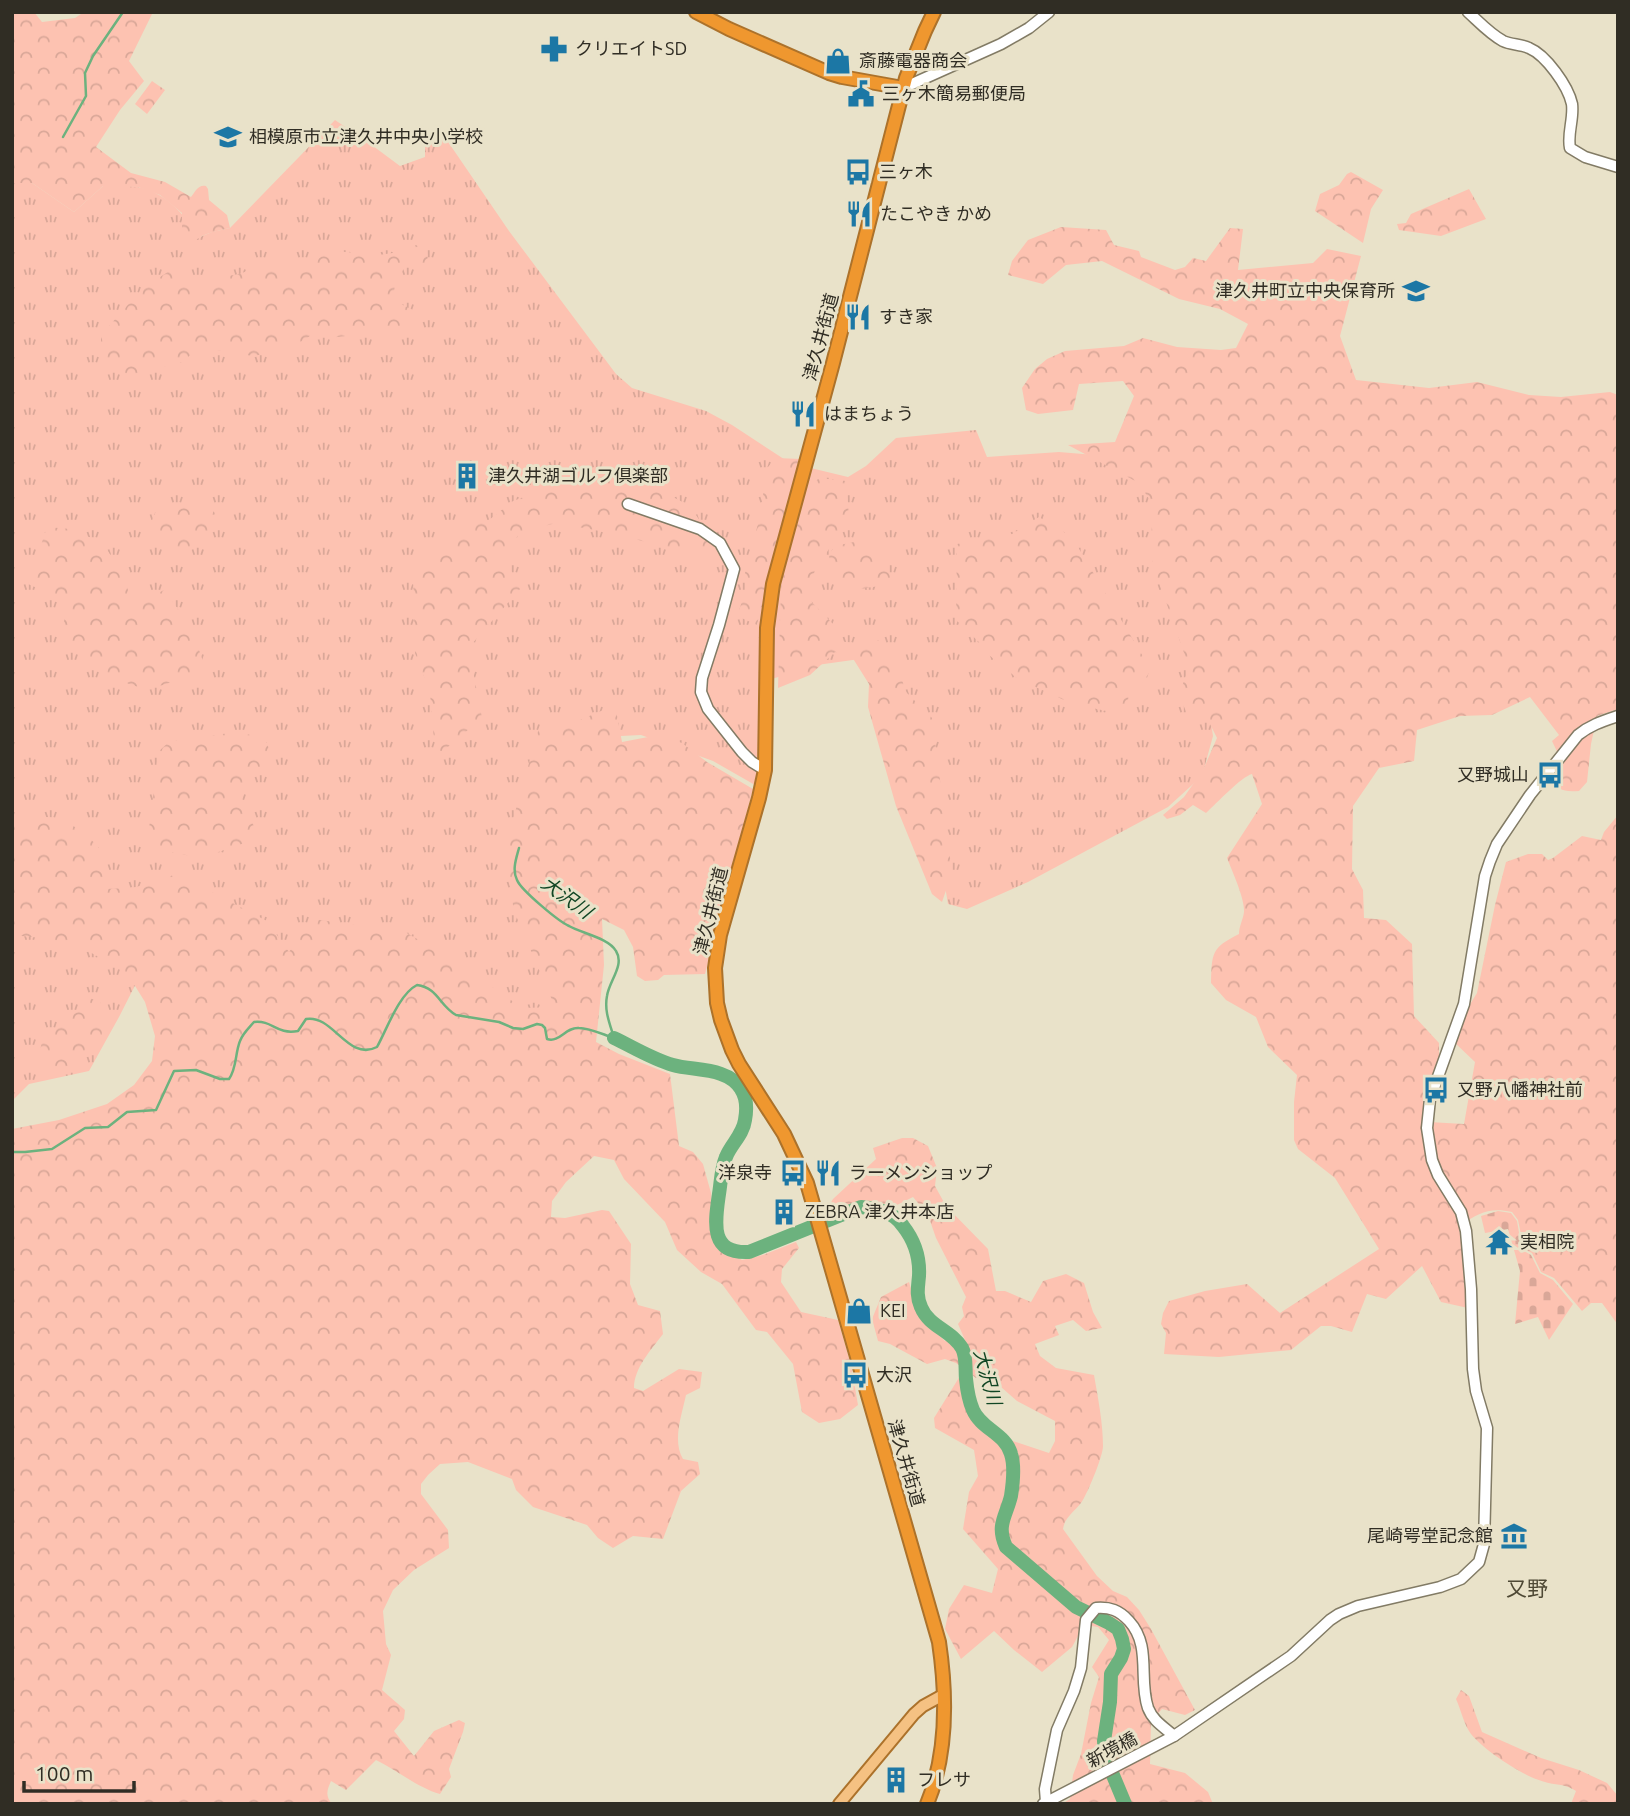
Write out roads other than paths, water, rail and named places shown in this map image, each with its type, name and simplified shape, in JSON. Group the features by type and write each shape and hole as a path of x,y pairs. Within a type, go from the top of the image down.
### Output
{"highway":[{"path":"696,12 829,73 903,88"},
{"name":"津久井街道","path":"927,1804 942,1752 944,1730 941,1656 935,1624 807,1183 784,1133 732,1050 717,1003 715,968 720,935 765,770 767,628 773,584 903,88 934,12"}],"main road":[{"path":"839,1804 915,1713 943,1695"}],"street":[{"path":"903,88 1001,44 1029,28 1049,12"},
{"path":"1468,12 1498,38 1531,49 1543,58 1559,79 1571,102 1570,148 1585,157 1618,167"},
{"path":"628,504 700,528 720,543 734,569 702,678 701,692 708,709 742,752 765,770"},
{"name":"新境橋","path":"1045,1803 1172,1737 1291,1656 1339,1614 1358,1606 1453,1583 1479,1563 1484,1545 1487,1427 1473,1370 1466,1231 1461,1212 1432,1160 1427,1115 1430,1099 1464,1004 1485,876 1497,844 1530,796 1578,735 1588,727 1618,716"},
{"path":"1045,1803 1045,1789 1057,1730 1081,1668 1086,1620 1096,1608 1114,1608 1124,1615 1140,1636 1149,1711 1172,1737"}],"waterway":[{"path":"63,137 86,96 85,73 93,56 123,12"},
{"name":"大沢川","path":"519,848 515,872 525,891 564,923 601,939 616,951 619,962 606,1002 614,1038"},
{"path":"12,1152 52,1149 85,1128 108,1127 127,1112 156,1110 174,1071 196,1070 220,1079 229,1079 240,1041 254,1022 266,1023 291,1032 298,1031 306,1019 316,1019 357,1048 367,1050 377,1047 399,1004 417,985 434,993 456,1015 499,1022 513,1028 542,1025 547,1039 552,1040 574,1028 592,1030 614,1038"},
{"name":"大沢川","path":"614,1038 665,1062 719,1073 735,1082 743,1092 746,1104 745,1120 724,1162 716,1215 718,1234 727,1248 749,1252 861,1207 890,1214 907,1231 917,1256 921,1307 929,1319 962,1348 973,1410 977,1417 1004,1441 1011,1454 1011,1496 1002,1527 1006,1547 1076,1607 1118,1629 1122,1639 1124,1649 1111,1674 1104,1741 1105,1756 1125,1804"}],"place":[{"name":"クリエイトSD","path":"554,49"},
{"name":"斎藤電器商会","path":"838,61"},
{"name":"三ヶ木簡易郵便局","path":"861,94"},
{"name":"相模原市立津久井中央小学校","path":"228,137"},
{"name":"三ヶ木","path":"858,172"},
{"name":"たこやき かめ","path":"859,214"},
{"name":"津久井町立中央保育所","path":"1416,291"},
{"name":"すき家","path":"858,317"},
{"name":"はまちょう","path":"803,414"},
{"name":"津久井湖ゴルフ倶楽部","path":"467,476"},
{"name":"又野城山","path":"1550,775"},
{"name":"又野八幡神社前","path":"1436,1090"},
{"name":"洋泉寺","path":"793,1173"},
{"name":"ラーメンショップ","path":"828,1173"},
{"name":"ZEBRA 津久井本店","path":"784,1212"},
{"name":"実相院","path":"1499,1242"},
{"name":"KEI","path":"859,1311"},
{"name":"大沢","path":"855,1375"},
{"name":"尾崎咢堂記念館","path":"1514,1536"},
{"name":"フレサ","path":"896,1780"}],"district":[{"name":"又野","path":"1527,1589"}]}
